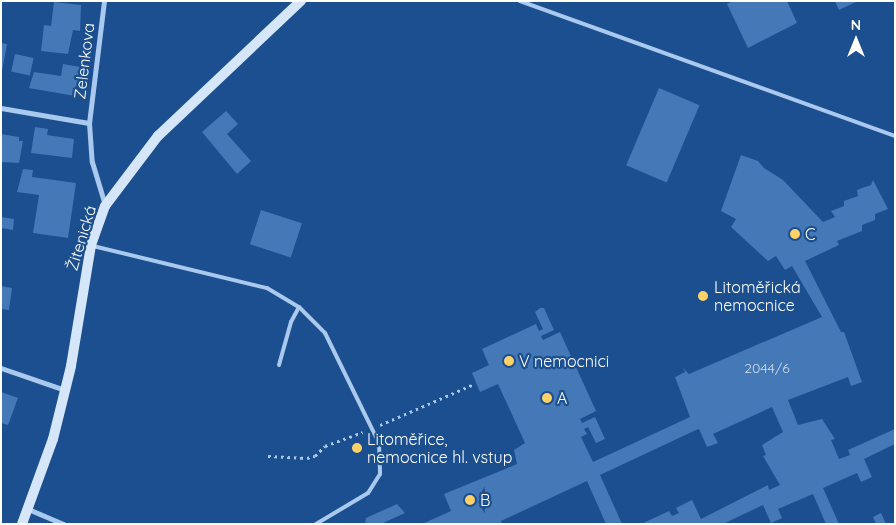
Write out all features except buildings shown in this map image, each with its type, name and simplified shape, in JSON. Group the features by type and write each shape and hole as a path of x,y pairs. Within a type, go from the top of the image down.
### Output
{"street":[{"name":"Zelenkova","path":"104,1 89,123 92,162 105,206"},
{"name":"Žitenická","path":"22,524 53,439 65,390 92,245 105,206 158,136 301,1"},
{"path":"1,108 89,123"},
{"path":"1,368 65,390"},
{"path":"28,509 64,524"}],"lane":[{"path":"520,1 895,136"},
{"path":"92,245 267,288 299,307 325,333 379,443 380,474 368,493 316,524"},
{"path":"279,365 291,322 299,307"}],"place":[{"name":"C","path":"795,234"},
{"name":"Litoměřická nemocnice","path":"703,296"},
{"name":"V nemocnici","path":"509,361"},
{"name":"A","path":"547,398"},
{"name":"Litoměřice, nemocnice hl. vstup","path":"357,448"},
{"name":"B","path":"470,500"}]}
